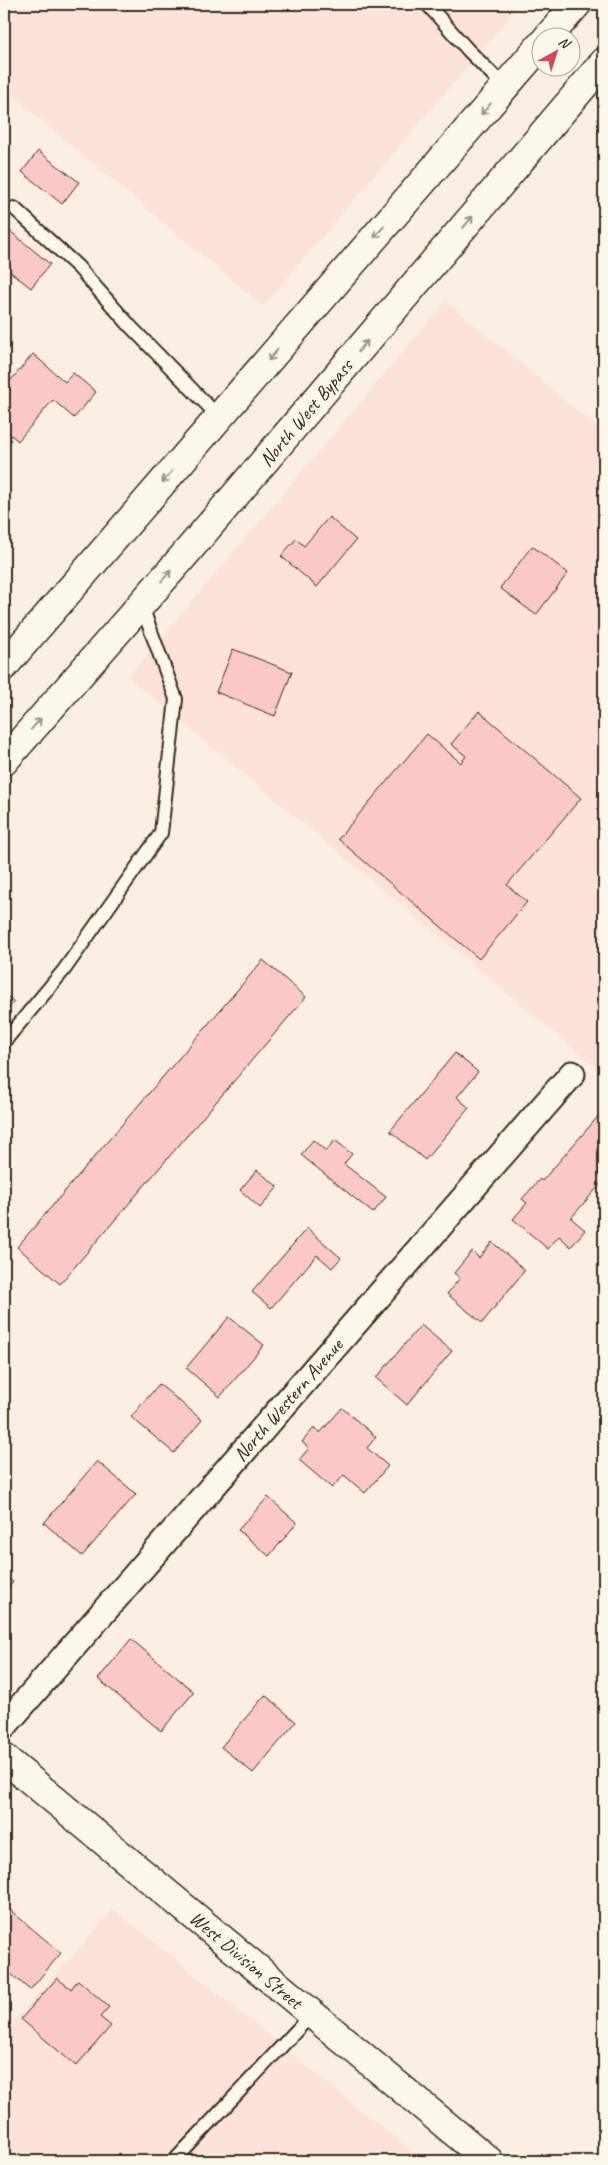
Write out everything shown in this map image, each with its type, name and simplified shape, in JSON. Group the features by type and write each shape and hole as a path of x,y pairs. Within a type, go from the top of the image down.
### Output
{"main road":[{"path":"557,28 577,4"},
{"path":"4,666 530,57"},
{"name":"North West Bypass","path":"4,761 142,604 604,62"},
{"name":"West Division Street","path":"4,1758 489,2161"}],"street":[{"name":"North Western Avenue","path":"4,1726 572,1074"}],"lane":[{"path":"427,4 468,50 505,86"},
{"path":"14,208 78,267 131,327 219,417"},
{"path":"4,1042 64,970 161,833 176,699 142,604"},
{"path":"174,2161 312,2014"}],"shaded area":[{"path":"4,4 521,4 263,306 4,89"},
{"path":"446,301 604,433 604,1074 128,677"},
{"path":"114,1909 423,2161 4,2161 4,2033"}],"building":[{"path":"38,151 79,182 62,204 22,172"},
{"path":"4,226 50,264 31,288 4,267"},
{"path":"33,354 65,382 73,373 96,392 74,418 53,400 18,441 4,429 4,374 11,380"},
{"path":"329,517 356,540 317,587 281,556 296,539 304,546"},
{"path":"532,546 568,573 536,615 500,588"},
{"path":"233,649 292,672 275,716 216,692"},
{"path":"479,711 581,798 507,885 527,902 479,959 338,839 427,734 461,763 466,756 451,744"},
{"path":"263,960 306,997 60,1284 17,1247"},
{"path":"4,993 14,1002 4,1014"},
{"path":"455,1053 478,1072 457,1097 469,1108 425,1160 390,1131"},
{"path":"602,1112 604,1114 604,1180 571,1218 585,1230 571,1247 559,1236 548,1249 513,1219 527,1203 522,1199 540,1179 542,1181"},
{"path":"313,1140 326,1151 335,1140 352,1154 344,1164 386,1197 373,1213 301,1155"},
{"path":"257,1170 278,1187 260,1208 240,1190"},
{"path":"307,1228 341,1258 332,1268 317,1255 271,1308 252,1292"},
{"path":"492,1242 525,1270 482,1323 447,1294 460,1278 454,1273 472,1251 479,1258"},
{"path":"229,1317 264,1345 220,1397 186,1368"},
{"path":"421,1325 452,1351 407,1405 376,1378"},
{"path":"159,1384 202,1420 174,1453 131,1417"},
{"path":"342,1408 376,1437 367,1448 388,1466 365,1493 344,1475 332,1488 299,1460 309,1448 302,1442 314,1428 320,1433"},
{"path":"97,1461 136,1494 82,1556 44,1523"},
{"path":"268,1497 297,1523 269,1556 238,1530"},
{"path":"4,1575 13,1582 4,1594"},
{"path":"131,1639 194,1692 161,1731 98,1679"},
{"path":"265,1695 296,1722 253,1773 221,1747"},
{"path":"4,1905 61,1953 30,1990 4,1968"},
{"path":"57,1978 71,1989 78,1980 109,2007 100,2017 111,2026 76,2066 21,2019"}]}
